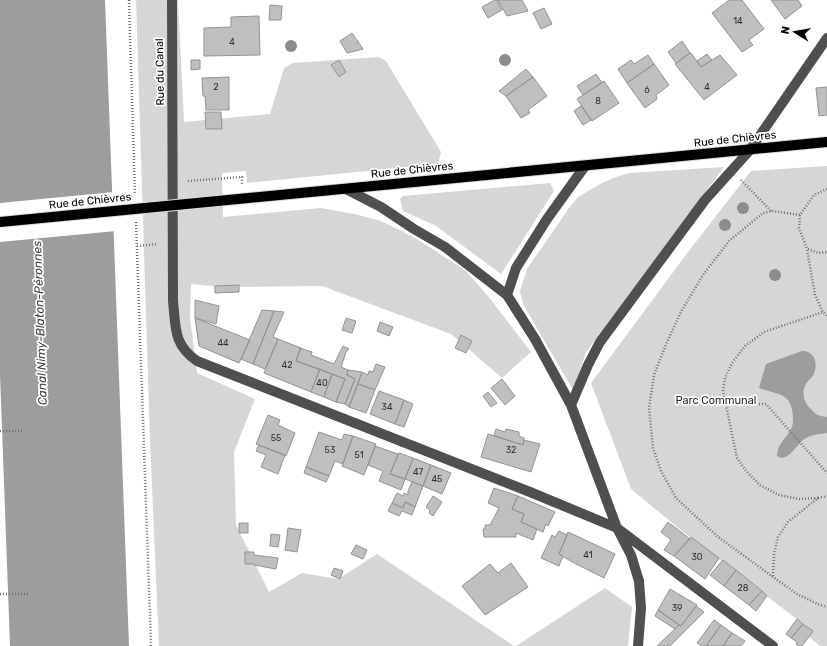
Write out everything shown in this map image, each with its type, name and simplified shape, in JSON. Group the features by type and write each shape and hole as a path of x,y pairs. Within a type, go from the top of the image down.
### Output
{"main road":[{"name":"Rue de Chièvres","path":"0,222 827,142"}],"street":[{"name":"Rue du Canal","path":"172,0 173,301 178,341 187,354 197,361 530,492 617,528 772,646"},
{"path":"571,405 588,365 600,342 705,200 750,150 827,38"},
{"path":"507,295 516,268 547,219 585,166"},
{"path":"346,189 381,208 445,247 507,295 536,339 571,405 617,528 631,555 639,581 641,608 638,646"}],"path":[{"path":"129,0 136,198"},
{"path":"731,171 772,211"},
{"path":"199,180 233,178"},
{"path":"827,189 814,195 800,215 799,228 807,249 815,295 823,312 827,316"},
{"path":"800,215 772,211 763,213 729,241 703,275 682,310 666,342 654,375 649,408 653,448 661,471 676,498 718,536 773,577 798,594 820,605 827,606"},
{"path":"136,222 151,646"},
{"path":"137,246 173,242"},
{"path":"807,249 818,253 827,252"},
{"path":"823,312 764,332 746,346 732,363 725,378 723,391 737,458 746,471 760,484 779,495 799,499 827,496"},
{"path":"726,404 766,404 827,473"},
{"path":"0,431 24,431"},
{"path":"773,577 774,554 778,537 788,522 818,498"},
{"path":"0,594 29,594"}],"green space":[{"path":"136,0 178,0 184,122 270,114 284,68 293,63 379,57 386,61 441,152 438,164 247,183 246,171 222,173 223,217 321,208 378,220 420,241 466,271 488,296 531,352 502,378 451,334 322,286 223,287 191,284 190,318 197,373 255,399 234,452 236,525 269,592 302,573 338,579 377,554 514,646 159,646 150,441"},
{"name":"Parc Communal","path":"827,166 827,646 820,646 795,626 798,620 682,531 631,489 591,383 688,252 751,171"},
{"path":"724,167 586,352 573,390 523,304 520,291 527,269 578,197 602,183 629,173"},
{"path":"550,183 554,191 501,274 436,226 403,211 400,199 403,196"},
{"path":"605,588 632,607 628,646 516,646"}],"water":[{"name":"Canal Nimy-Blaton-Péronnes","path":"0,0 105,0 129,646 10,646 0,374"},
{"path":"802,351 813,355 816,366 814,374 804,387 804,398 814,413 827,417 827,433 805,438 788,456 781,458 777,456 777,452 792,426 792,409 787,399 759,388 766,364"}],"pier":[{"path":"114,192 116,231 0,242 0,203"}],"building":[{"path":"497,0 502,10 488,18 482,7"},
{"path":"498,0 522,0 528,11 507,16"},
{"path":"729,0 742,0 764,29 749,40 753,45 742,52 712,13"},
{"path":"771,0 798,0 802,6 785,19"},
{"path":"270,5 282,6 281,20 269,20"},
{"path":"544,8 552,24 541,29 533,13"},
{"path":"259,16 260,55 204,56 204,28 231,27 231,17"},
{"path":"352,33 363,49 347,53 340,41"},
{"path":"682,41 690,53 676,63 668,52"},
{"path":"690,53 701,67 720,55 737,75 704,100 675,64"},
{"path":"707,54 712,60 701,67 697,61"},
{"path":"648,55 654,64 627,83 618,69 631,60 634,64"},
{"path":"191,60 200,60 200,69 191,70"},
{"path":"339,60 346,72 339,77 331,65"},
{"path":"654,64 669,85 656,95 657,99 645,108 627,83"},
{"path":"526,69 533,77 506,96 499,91"},
{"path":"596,74 602,83 583,95 577,86"},
{"path":"229,77 229,110 206,110 205,96 203,96 202,78"},
{"path":"533,77 547,96 528,110 530,113 521,118 506,96"},
{"path":"604,81 619,103 592,121 577,99"},
{"path":"827,87 827,115 819,116 816,88"},
{"path":"581,106 591,120 583,125 574,111"},
{"path":"205,112 221,112 222,129 206,129"},
{"path":"239,285 239,292 215,293 215,286"},
{"path":"195,300 219,306 216,324 195,318"},
{"path":"262,310 274,311 253,364 241,359"},
{"path":"274,311 284,312 273,337 278,339 265,369 253,364"},
{"path":"195,318 250,340 239,363 199,346"},
{"path":"346,318 356,321 352,333 342,330"},
{"path":"380,322 393,327 389,336 377,331"},
{"path":"461,335 472,341 466,353 455,348"},
{"path":"278,339 301,348 296,361 320,369 311,392 264,373"},
{"path":"343,346 349,349 346,352 341,367 348,370 347,375 355,379 345,404 336,402 345,379 296,361 300,348 312,352 311,355 334,364"},
{"path":"376,364 385,367 375,390 358,384 362,372 368,375 369,371 373,372"},
{"path":"320,369 332,374 324,397 311,392"},
{"path":"348,370 362,372 349,407 345,404 355,379 347,375"},
{"path":"332,374 345,379 336,402 324,397"},
{"path":"502,379 515,396 505,405 491,388"},
{"path":"358,384 375,390 366,413 349,407"},
{"path":"379,391 404,400 395,424 370,414"},
{"path":"488,392 497,403 491,407 483,396"},
{"path":"404,400 413,404 404,427 395,424"},
{"path":"268,415 280,420 278,425 295,433 286,456 256,444"},
{"path":"496,429 505,432 506,429 519,432 519,436 524,438 523,445 494,436"},
{"path":"319,432 342,440 344,434 353,436 343,464 335,461 329,476 306,467"},
{"path":"488,434 523,445 524,440 540,444 531,472 481,457"},
{"path":"353,436 376,444 364,475 342,466"},
{"path":"259,445 285,455 278,474 261,467 266,455 256,451"},
{"path":"375,446 398,454 390,474 405,479 401,490 379,481 383,471 368,465"},
{"path":"399,453 413,458 405,479 390,474"},
{"path":"413,458 431,465 423,486 405,479"},
{"path":"431,465 451,473 442,494 423,486"},
{"path":"306,467 329,476 326,482 304,473"},
{"path":"412,482 423,486 415,507 405,502 403,508 392,503 397,493 403,496 404,493 408,495"},
{"path":"494,488 518,496 512,509 524,514 521,522 537,529 533,540 516,533 516,537 484,537 483,529 485,529 485,525 490,525 499,508 488,503"},
{"path":"433,496 442,502 433,516 429,513 430,510 426,507"},
{"path":"518,496 555,512 548,526 546,524 543,532 521,522 524,514 512,509"},
{"path":"405,502 415,507 412,515 402,511 399,516 388,511 392,503 403,508"},
{"path":"668,522 690,539 674,556 664,550 671,540 661,532"},
{"path":"239,523 248,523 248,533 239,533"},
{"path":"288,528 301,530 297,552 285,550"},
{"path":"559,531 567,535 559,554 563,556 559,566 541,558 552,535 555,537"},
{"path":"568,532 615,554 604,578 559,554"},
{"path":"271,534 280,535 278,547 270,546"},
{"path":"691,537 719,558 705,579 674,556"},
{"path":"356,545 367,550 363,559 351,554"},
{"path":"245,552 254,552 254,555 278,558 276,569 254,564 245,564"},
{"path":"723,560 736,570 724,586 710,575"},
{"path":"511,563 528,587 485,615 462,586 490,564 498,573"},
{"path":"334,568 343,571 340,579 331,575"},
{"path":"736,570 762,591 749,605 724,586"},
{"path":"670,589 697,605 681,626 658,610"},
{"path":"762,591 767,596 756,611 749,605"},
{"path":"696,606 704,612 670,646 657,646 679,625 681,626"},
{"path":"658,610 679,625 675,629 655,616"},
{"path":"797,619 803,624 791,638 786,634"},
{"path":"714,620 721,625 706,646 702,646 697,643"},
{"path":"803,624 813,631 802,646 798,646 796,644 797,642 791,638"},
{"path":"721,625 732,633 723,646 706,646"},
{"path":"732,633 745,641 741,646 723,646"}]}
